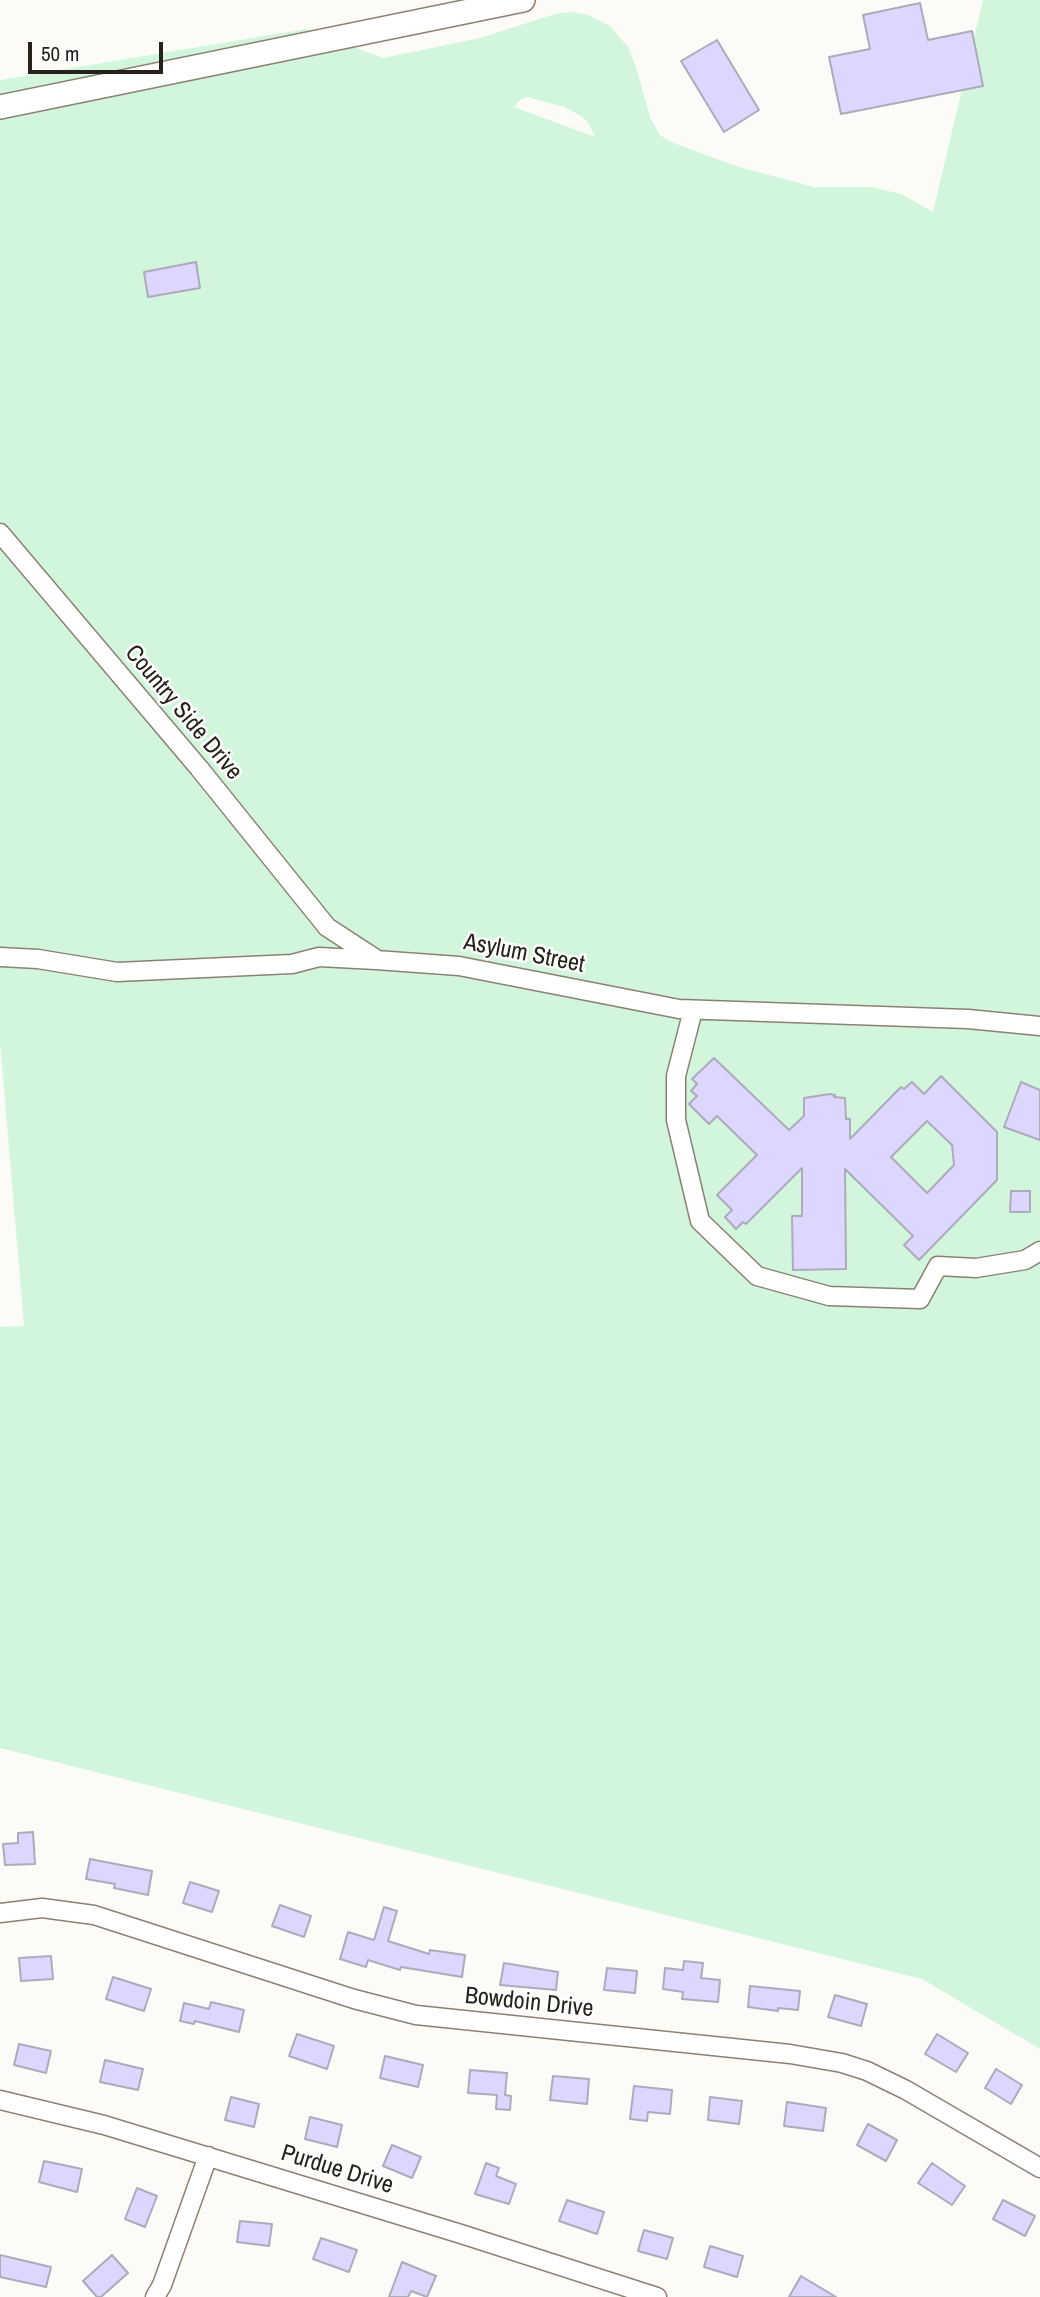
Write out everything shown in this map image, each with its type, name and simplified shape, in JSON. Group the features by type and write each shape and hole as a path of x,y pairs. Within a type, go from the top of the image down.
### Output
{"main road":[{"path":"0,107 523,0"}],"street":[{"name":"Country Side Drive","path":"0,533 199,768 327,927 376,960"},
{"path":"319,957 329,939 327,927"},
{"name":"Asylum Street","path":"0,957 38,959 117,972 292,964 319,957 376,960 459,966 679,1009 968,1019 1040,1026"},
{"path":"693,1010 676,1076 676,1120 700,1221 757,1276 829,1296 920,1298 938,1266 988,1266 1025,1260 1040,1251"},
{"name":"Bowdoin Drive","path":"0,1913 45,1908 94,1915 354,1999 416,2015 790,2054 842,2063 867,2071 906,2090 1040,2168"},
{"name":"Purdue Drive","path":"0,2099 104,2125 208,2156 657,2297"},
{"path":"155,2297 162,2285 208,2156"}],"green space":[{"path":"983,0 1040,0 1040,2049 922,1979 0,1748 0,1327 24,1326 0,1042 0,80 306,29 383,58 480,38 555,14 571,12 588,15 610,26 628,47 650,117 660,135 671,142 739,167 814,187 872,187 901,194 933,212","holes":["527,97 564,107 583,117 595,137 514,107"]}],"building":[{"path":"920,3 928,40 972,31 983,86 841,114 829,57 870,49 863,15"},
{"path":"717,40 759,110 724,132 681,61"},
{"path":"196,262 200,288 148,297 144,272"},
{"path":"714,1058 789,1130 804,1116 804,1098 830,1094 845,1098 846,1119 850,1119 850,1139 901,1087 904,1089 912,1082 924,1094 941,1076 997,1132 997,1180 919,1260 904,1245 913,1236 845,1169 846,1269 793,1270 792,1216 802,1216 802,1168 746,1224 743,1222 736,1229 725,1217 732,1210 717,1195 757,1155 717,1116 709,1124 689,1104 697,1096 691,1091 697,1084 692,1079","holes":["927,1121 952,1145 954,1165 927,1193 891,1157"]},
{"path":"1021,1082 1040,1090 1040,1140 1004,1127"},
{"path":"1011,1191 1030,1191 1030,1212 1010,1212"},
{"path":"33,1832 35,1864 5,1865 3,1844 18,1843 18,1833"},
{"path":"90,1859 152,1871 148,1895 114,1888 115,1884 86,1879"},
{"path":"190,1882 219,1891 212,1912 183,1903"},
{"path":"280,1905 311,1916 304,1937 272,1926"},
{"path":"384,1907 397,1911 388,1941 429,1954 430,1950 465,1955 462,1977 401,1967 400,1970 368,1960 366,1967 340,1959 348,1932 374,1940"},
{"path":"51,1956 53,1979 21,1981 19,1958"},
{"path":"684,1961 703,1963 701,1978 720,1980 718,2002 682,1999 683,1992 663,1989 665,1968 683,1970"},
{"path":"504,1963 558,1972 556,1990 500,1985"},
{"path":"607,1968 637,1971 635,1993 604,1990"},
{"path":"113,1977 151,1989 144,2011 106,1999"},
{"path":"750,1986 800,1991 798,2010 778,2008 778,2011 748,2007"},
{"path":"835,1995 867,2004 861,2026 828,2017"},
{"path":"211,2002 244,2010 239,2032 195,2021 194,2024 180,2021 184,2003 209,2009"},
{"path":"297,2034 334,2046 327,2069 289,2056"},
{"path":"937,2034 968,2053 956,2072 925,2054"},
{"path":"19,2044 51,2051 46,2073 14,2065"},
{"path":"385,2056 423,2065 418,2087 380,2078"},
{"path":"105,2060 143,2069 138,2090 100,2082"},
{"path":"996,2069 1022,2085 1011,2104 985,2088"},
{"path":"470,2070 507,2073 505,2095 511,2096 510,2110 496,2109 497,2095 468,2093"},
{"path":"553,2076 589,2079 587,2104 550,2100"},
{"path":"634,2086 672,2090 670,2114 648,2112 647,2121 630,2119"},
{"path":"231,2097 259,2104 254,2127 225,2120"},
{"path":"710,2097 742,2101 739,2124 708,2120"},
{"path":"787,2102 826,2108 823,2131 784,2126"},
{"path":"310,2117 342,2125 337,2147 305,2139"},
{"path":"868,2124 897,2140 886,2161 857,2145"},
{"path":"392,2145 421,2157 412,2178 383,2166"},
{"path":"44,2161 82,2169 77,2192 39,2182"},
{"path":"486,2163 499,2168 496,2176 516,2184 509,2204 475,2194"},
{"path":"932,2163 965,2186 952,2205 918,2183"},
{"path":"137,2188 157,2196 145,2227 125,2219"},
{"path":"567,2200 604,2212 597,2234 559,2221"},
{"path":"1003,2200 1035,2216 1025,2236 993,2219"},
{"path":"240,2221 272,2224 269,2246 237,2242"},
{"path":"644,2230 673,2238 667,2259 638,2251"},
{"path":"321,2238 357,2250 349,2272 313,2259"},
{"path":"710,2246 743,2256 737,2277 704,2267"},
{"path":"0,2255 51,2267 46,2287 0,2277"},
{"path":"112,2255 128,2273 101,2297 97,2297 83,2281"},
{"path":"402,2262 436,2276 427,2297 411,2291 408,2297 389,2297"},
{"path":"801,2276 836,2297 789,2297"}]}
